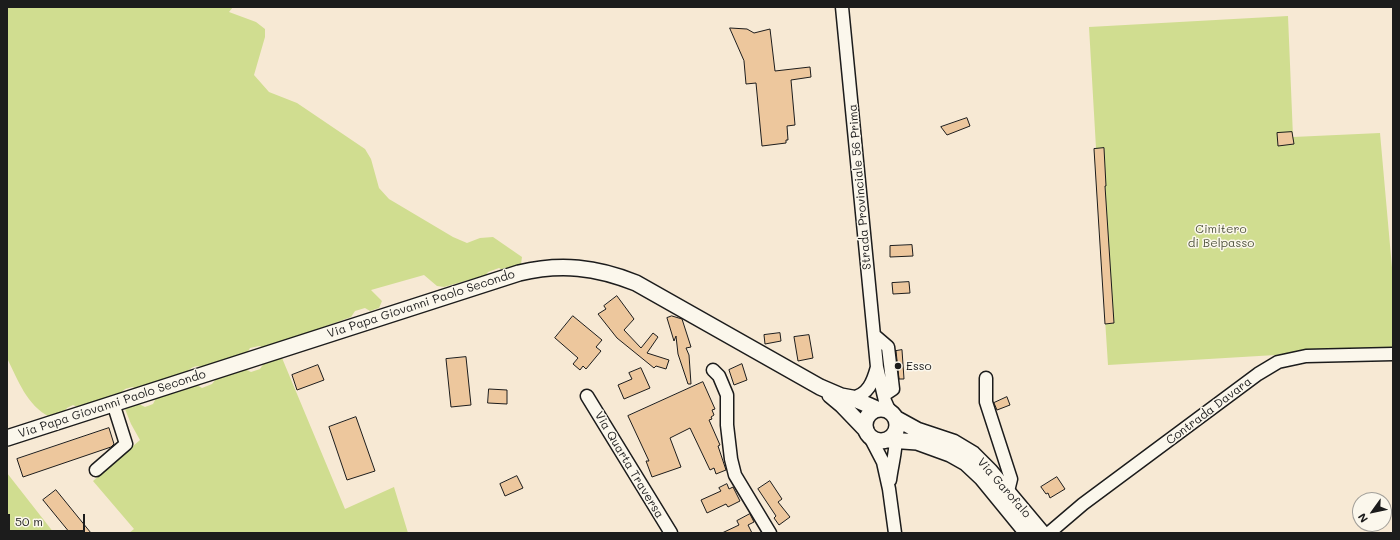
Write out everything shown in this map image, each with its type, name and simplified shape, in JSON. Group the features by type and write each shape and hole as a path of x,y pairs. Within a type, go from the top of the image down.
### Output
{"main road":[{"name":"Via Papa Giovanni Paolo Secondo","path":"7,438 537,268 574,267 615,275 636,284 820,388"},
{"path":"820,388 841,396 860,398 891,425"},
{"path":"820,388 842,405 878,441 891,425"},
{"path":"866,430 867,417 871,412 891,425"},
{"name":"Via Garofalo","path":"891,425 917,430 953,442 973,454 982,461 1042,533"},
{"name":"Via Garofalo","path":"891,425 917,442 950,454 966,463 982,478 1027,533"}],"street":[{"name":"Strada Provinciale 56 Prima","path":"842,7 877,367 891,425"},
{"path":"874,335 888,347 893,389 884,395"},
{"name":"Contrada Davara","path":"1050,533 1082,504 1258,374 1278,362 1306,356 1393,354"},
{"path":"877,367 873,379 860,398 866,430 883,462 890,489 895,533"},
{"path":"713,370 719,376 727,395 727,425 730,452 735,476 770,533"},
{"path":"986,378 986,402 1011,479 1008,491"},
{"name":"Via Quarta Traversa","path":"587,396 671,533"},
{"path":"96,470 126,444 113,404"},
{"path":"890,489 893,460 891,425"},
{"path":"893,460 898,452 917,442"}],"green space":[{"path":"7,7 233,7 229,12 256,22 265,29 265,37 254,75 269,92 297,103 365,149 371,159 379,188 389,199 453,237 467,243 480,238 493,237 522,257 521,264 517,267 503,270 499,268 488,272 486,275 444,287 437,286 424,275 371,290 382,301 379,308 370,311 365,308 355,311 351,317 266,348 259,346 250,348 247,353 203,367 193,367 186,373 138,389 132,387 125,389 119,395 80,408 73,405 67,408 63,413 50,417 35,406 29,399 19,383 7,358"},
{"name":"Cimitero di Belpasso","path":"1288,16 1293,137 1380,133 1393,279 1393,348 1108,365 1094,149 1096,148 1089,27"},
{"path":"282,358 345,509 394,487 408,533 129,533 134,529 93,481 140,440 125,409 139,404 145,407 153,404 156,398 197,385 202,388 212,384 216,379 245,369 251,372 260,369 264,363"},
{"path":"7,473 54,533 7,533"}],"building":[{"path":"730,28 747,29 754,33 770,29 775,71 810,67 811,77 791,80 795,125 787,126 788,140 786,140 786,143 762,146 756,83 746,84 744,61"},
{"path":"967,118 970,126 947,135 941,127"},
{"path":"1292,132 1294,144 1278,146 1277,133"},
{"path":"1104,148 1114,323 1105,324 1094,149"},
{"path":"912,245 913,256 890,257 890,246"},
{"path":"909,282 910,293 893,294 892,283"},
{"path":"617,296 634,319 624,330 641,348 653,333 658,337 647,353 669,360 666,369 656,366 654,368 617,338 598,314 606,309 604,306"},
{"path":"573,316 602,340 596,347 601,351 586,369 583,366 580,370 573,364 578,358 555,338"},
{"path":"672,316 682,319 691,347 686,348 689,355 691,384 688,384 678,354 676,336 674,341 667,318"},
{"path":"780,333 781,341 765,344 764,335"},
{"path":"809,335 813,358 798,361 794,337"},
{"path":"902,350 904,379 899,379 896,351"},
{"path":"466,357 471,405 451,407 446,359"},
{"path":"742,364 747,380 734,385 729,370"},
{"path":"318,365 324,380 297,390 292,375"},
{"path":"641,368 650,388 624,399 618,385 632,379 629,373"},
{"path":"703,382 715,409 712,410 714,415 711,417 712,419 709,420 720,445 718,446 726,470 716,474 714,468 710,470 690,428 670,438 681,467 652,477 646,461 649,461 628,416"},
{"path":"489,389 507,390 507,404 488,403"},
{"path":"1007,397 1010,405 997,410 994,403"},
{"path":"356,417 375,471 347,480 329,427"},
{"path":"109,428 114,444 111,447 23,477 17,459"},
{"path":"517,476 523,488 505,496 500,484"},
{"path":"1057,477 1065,489 1050,498 1048,493 1046,494 1041,487"},
{"path":"770,481 782,499 778,502 790,517 779,525 774,518 776,516 758,489"},
{"path":"727,484 729,489 733,487 740,501 728,507 726,504 707,513 701,500 721,491 719,488"},
{"path":"56,490 91,533 70,533 43,500"},
{"path":"750,514 754,522 748,525 752,533 722,533 739,525 737,521"}],"place":[{"name":"Esso","path":"898,366"}]}
